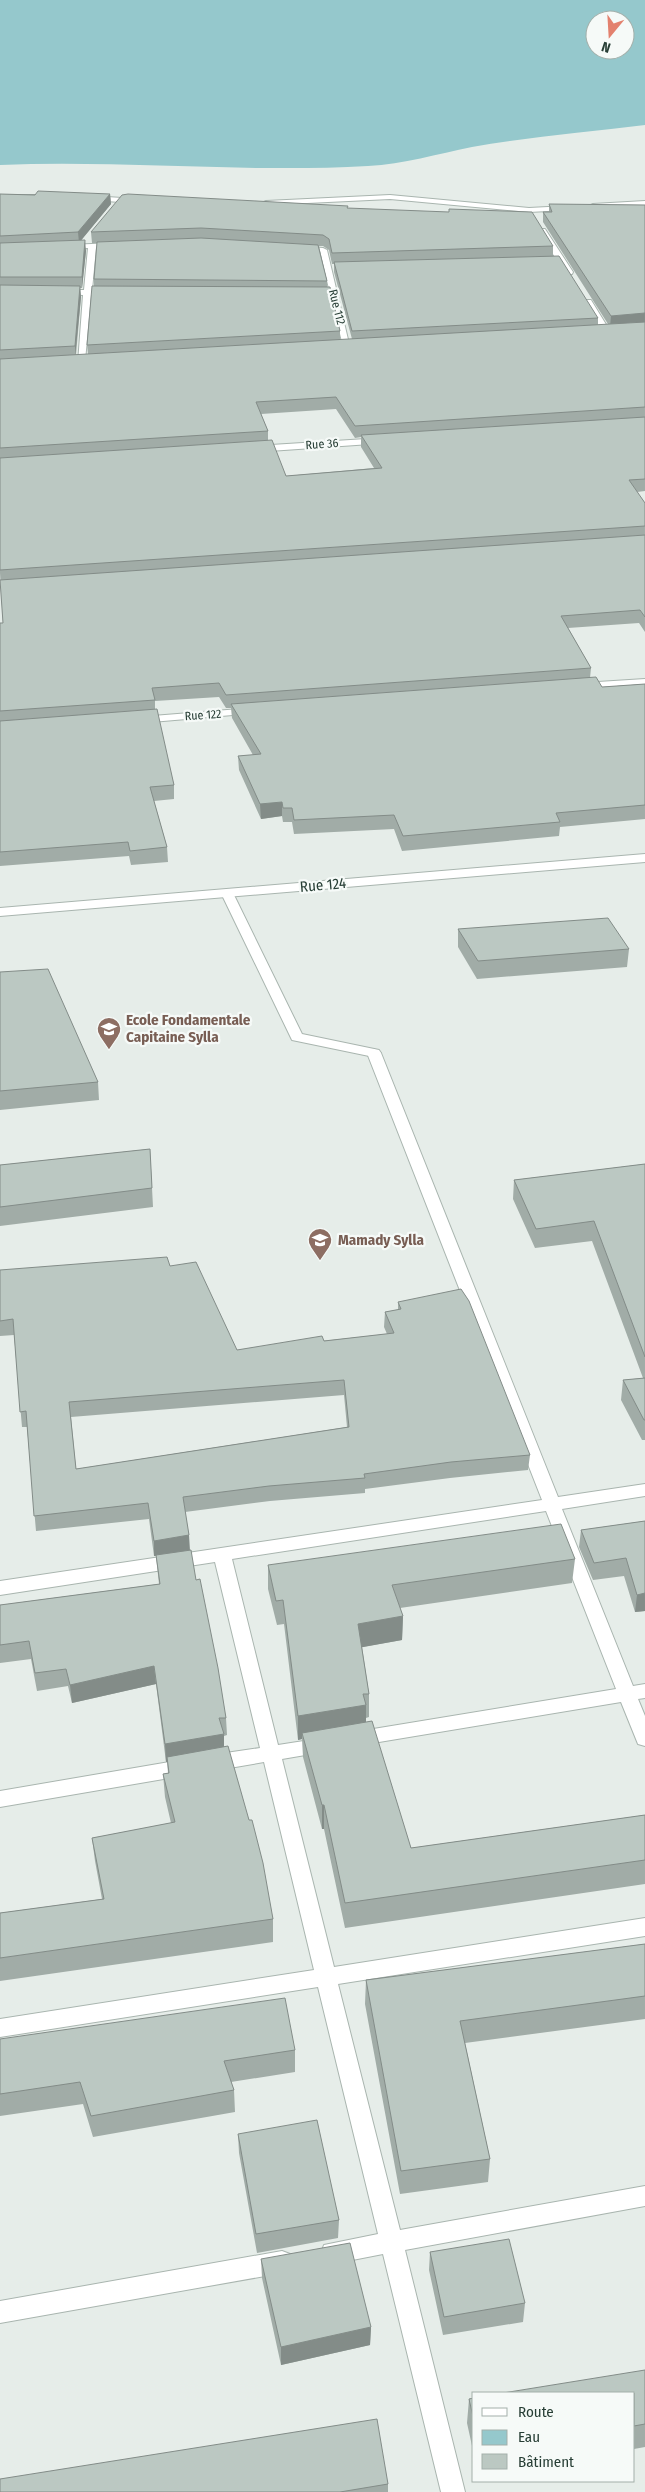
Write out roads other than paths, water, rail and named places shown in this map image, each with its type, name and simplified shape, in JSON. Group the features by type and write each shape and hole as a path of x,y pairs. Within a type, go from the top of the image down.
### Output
{"street":[{"path":"262,204 390,197 534,218 579,207"},
{"path":"80,198 148,201"},
{"path":"114,208 120,200"},
{"path":"589,206 645,203"},
{"path":"534,218 571,277"},
{"path":"55,247 88,243 121,245"},
{"path":"88,243 87,293 76,362 90,361"},
{"name":"Rue 112","path":"285,248 323,250 347,346"},
{"path":"552,262 562,261"},
{"name":"Rue 112","path":"327,268 337,268"},
{"path":"48,292 117,293"},
{"path":"581,292 606,331"},
{"path":"324,294 334,294"},
{"path":"596,332 616,331"},
{"path":"337,347 357,346"},
{"name":"Rue 36","path":"248,449 393,440"},
{"path":"566,688 645,682"},
{"name":"Rue 122","path":"128,720 265,710"},
{"name":"Rue 124","path":"0,912 645,858"},
{"path":"227,893 297,1038 374,1053 552,1504 636,1693 645,1739"},
{"path":"0,1588 645,1490"},
{"path":"222,1554 454,2492"},
{"path":"0,1799 636,1693"},
{"path":"0,2028 645,1927"},
{"path":"0,2312 645,2196"}],"water":[{"path":"0,0 645,0 645,125 493,143 407,161 368,166 276,168 0,165"}],"place":[{"name":"Ecole Fondamentale Capitaine Sylla","path":"109,1050"},
{"name":"Mamady Sylla","path":"320,1261"}]}
